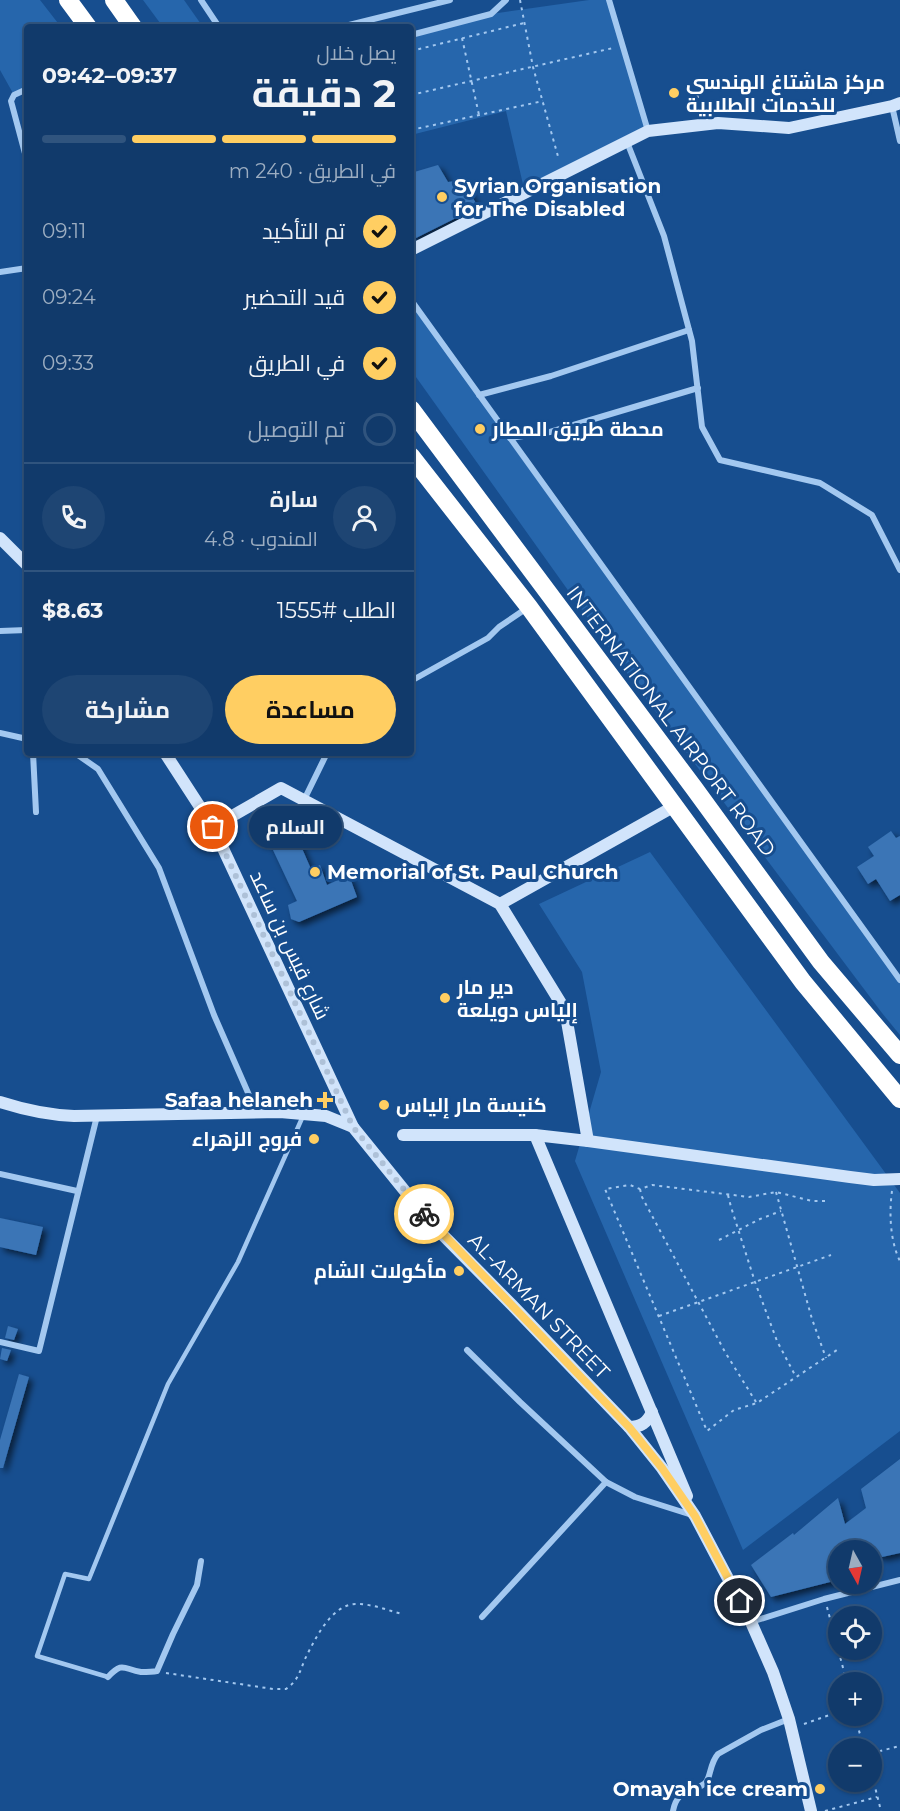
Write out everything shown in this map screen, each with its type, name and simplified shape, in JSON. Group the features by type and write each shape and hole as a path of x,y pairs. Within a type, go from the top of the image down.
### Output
{"highway":[{"path":"68,0 86,24"},
{"path":"114,0 131,24"},
{"name":"INTERNATIONAL AIRPORT ROAD","path":"414,413 821,962 900,1054"},
{"path":"414,460 529,607 803,982 900,1099"}],"main road":[{"path":"414,248 648,131 718,123 789,128 896,105"},
{"path":"0,538 24,562"},
{"name":"شارع قيس بن ساعد","path":"167,756 213,827 353,1127"},
{"path":"213,827 281,788 500,904 565,1010 588,1141"},
{"path":"500,904 673,807"},
{"name":"AL-ARMAN STREET","path":"0,1102 50,1115 97,1116 256,1111 304,1114 326,1116 353,1127 430,1222 629,1427 662,1468 695,1516 751,1622 773,1672 790,1724 811,1811"},
{"path":"403,1135 535,1135 838,1176 897,1179"},
{"path":"535,1135 695,1516"},
{"path":"629,1427 643,1424 652,1412"}],"street":[{"path":"201,0 217,24"},
{"path":"353,24 450,0"},
{"path":"414,34 491,14 506,0"},
{"path":"609,0 648,131"},
{"path":"24,90 14,95 11,102 24,150"},
{"path":"896,105 900,141"},
{"path":"627,142 664,236 692,341 702,427 720,460 820,483 864,509 872,515 900,570"},
{"path":"0,272 24,268"},
{"path":"414,304 900,977"},
{"path":"479,395 551,376 689,330"},
{"path":"510,438 550,432 698,388"},
{"path":"414,679 488,638 499,627 529,607"},
{"path":"0,631 24,630"},
{"path":"0,733 24,738"},
{"path":"33,756 36,812"},
{"path":"79,756 98,769 159,868 214,1015 256,1111"},
{"path":"304,800 326,756"},
{"path":"0,1342 39,1351 97,1116"},
{"path":"0,1174 77,1191"},
{"path":"467,1350 606,1482 635,1497 695,1516"},
{"path":"482,1617 606,1482"},
{"path":"108,1677 117,1668 124,1666 141,1672 157,1671 197,1585 201,1561"},
{"path":"751,1622 824,1599 900,1583"},
{"path":"673,1811 679,1796 705,1784 709,1779 712,1760 718,1754 761,1730 790,1724"}],"lane":[{"path":"108,1677 37,1656 65,1574 89,1579 168,1384 238,1262 304,1114"}],"path":[{"path":"520,0 533,67 563,174"},
{"path":"414,50 524,23"},
{"path":"462,38 479,115"},
{"path":"414,94 623,46"},
{"path":"414,129 543,101"},
{"path":"897,1179 890,1208 895,1252 900,1262"},
{"path":"825,1201 812,1201 776,1192 749,1197 652,1185 640,1189 630,1185 605,1189 707,1431 734,1410 757,1403 840,1348"},
{"path":"640,1189 642,1197 724,1352 757,1403"},
{"path":"776,1192 812,1319 826,1358"},
{"path":"728,1195 755,1282 777,1341 796,1377"},
{"path":"719,1239 781,1211"},
{"path":"659,1316 831,1255"},
{"path":"824,1599 844,1672"},
{"path":"157,1671 286,1689 298,1679 319,1633 336,1610 355,1603 402,1614"},
{"path":"790,1724 828,1714"},
{"path":"882,1750 900,1746"},
{"path":"877,1792 881,1811"},
{"path":"825,1811 878,1797"}],"shaded area":[{"path":"0,0 40,0 59,24 24,24 24,90 14,95 0,70"},
{"path":"143,0 184,0 201,24 161,24"},
{"path":"589,0 609,0 648,131 525,193 506,111 414,134 414,34 491,14"},
{"path":"414,304 900,980 900,1035 882,1013 632,680 414,374"},
{"path":"650,852 900,1193 900,1431 743,1550 575,1161 601,1072 582,972 539,904"}],"building":[{"name":"Syrian Organisation for The Disabled","path":"438,165 448,182 463,180 478,207 414,239 414,172"},
{"path":"291,823 311,869 320,865 327,885 349,875 357,897 299,922 291,919 288,905 297,901 265,833"},
{"path":"891,831 896,838 900,836 900,895 890,901 876,879 868,884 857,867 874,856 868,847"},
{"path":"0,1218 43,1227 36,1255 0,1247"},
{"path":"8,1326 18,1329 14,1340 5,1338"},
{"path":"2,1348 11,1350 7,1361 0,1359"},
{"path":"19,1374 29,1377 3,1468 0,1468 0,1440"},
{"path":"900,1459 900,1553 882,1557 882,1540 828,1540 828,1583 771,1597 751,1565 793,1533 794,1535 838,1498 845,1524 866,1508 861,1489"}],"way so far":[{"path":"213,827 353,1127 424,1214"}],"place":[{"name":"مركز هاشتاغ الهندسي للخدمات الطلابية","path":"674,93"},
{"name":"Syrian Organisation for The Disabled","path":"442,197"},
{"name":"محطة طريق المطار","path":"480,429"},
{"name":"السلام","path":"213,827"},
{"name":"Memorial of St. Paul Church","path":"315,872"},
{"name":"دير مار إلياس دويلعة","path":"445,998"},
{"name":"Safaa helaneh","path":"325,1100"},
{"name":"كنيسة مار إلياس","path":"384,1105"},
{"name":"فروج الزهراء","path":"314,1139"},
{"name":"مأكولات الشام","path":"459,1271"},
{"name":"Omayah ice cream","path":"820,1789"}],"route":[{"path":"424,1214 629,1427 662,1468 695,1516 740,1601"}]}
